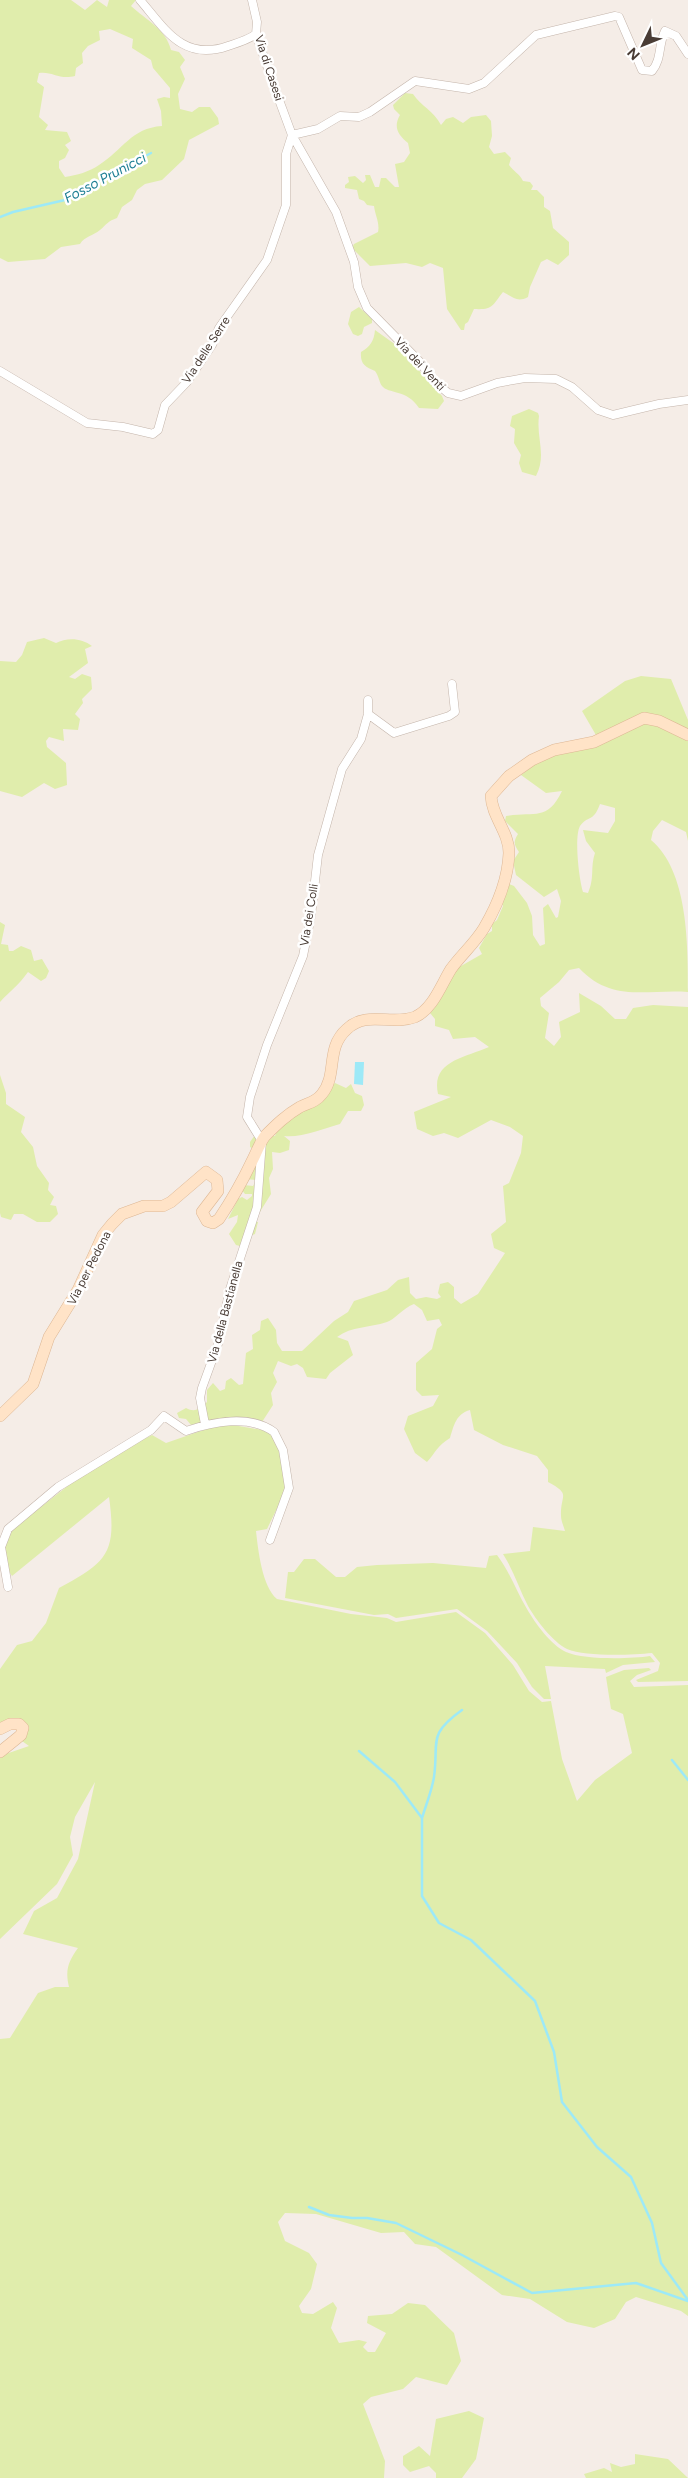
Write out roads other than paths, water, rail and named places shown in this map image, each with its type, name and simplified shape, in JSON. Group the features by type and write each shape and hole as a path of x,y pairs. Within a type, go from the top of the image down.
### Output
{"street":[{"path":"140,0 173,38 185,46 200,51 216,50 256,34"},
{"name":"Via di Casesi","path":"252,0 257,22 256,34 292,135"},
{"path":"292,135 318,129 340,116 359,117 370,112 415,81 446,84 469,89 484,83 536,35 616,16 619,17 642,70 652,72 658,64 660,40 665,31 676,36 688,54"},
{"name":"Via delle Serre","path":"0,371 88,423 153,434 158,430 165,405 187,382 212,345 219,328 267,260 286,205 286,154 292,135"},
{"name":"Via dei Venti","path":"292,135 336,212 354,262 358,287 367,308 448,393 461,396 497,383 541,377 556,380 572,387 598,410 607,415 688,400"},
{"path":"368,714 394,733 449,716 455,712 452,684"},
{"name":"Via dei Colli","path":"262,1141 247,1117 250,1097 267,1044 302,956 310,923 318,855 325,826 342,768 362,739 368,714 368,700"},
{"path":"262,1141 284,1117 316,1101 324,1093 335,1043 347,1029 364,1018 398,1020 416,1016 431,1004 452,968 484,928 504,882 508,858 507,836 495,812 491,796 509,776 532,760 554,750 594,742 644,718 659,721 688,735"},
{"name":"Via per Pedona","path":"0,1416 33,1384 50,1337 78,1290 103,1235 117,1219 122,1214 144,1206 163,1206 171,1202 206,1172 217,1180 218,1191 202,1212 207,1222 212,1223 219,1218 226,1208 262,1141"},
{"name":"Via della Bastianella","path":"205,1424 200,1398 218,1344 230,1289 257,1206 262,1141"},
{"path":"8,1587 1,1547 8,1529 17,1519 34,1508 58,1486 151,1430 164,1416 186,1430 205,1424 235,1422 258,1425 270,1429 279,1440 288,1471 288,1488 270,1540"},
{"path":"0,1729 10,1724 19,1724 23,1728 21,1735 0,1752"}],"water":[{"path":"355,1062 364,1062 363,1085 354,1084"}],"waterway":[{"name":"Fosso Prunicci","path":"0,217 13,212 65,200 151,153"},
{"path":"422,1818 433,1782 439,1733 462,1710"},
{"path":"359,1751 395,1782 422,1818 422,1896 439,1923 471,1940 535,2001 554,2052 562,2102 597,2147 631,2177 652,2223 661,2263 688,2300"},
{"path":"672,1760 688,1780"},
{"path":"309,2207 329,2215 367,2218 396,2223 462,2255 532,2293 636,2283 688,2301"}]}
